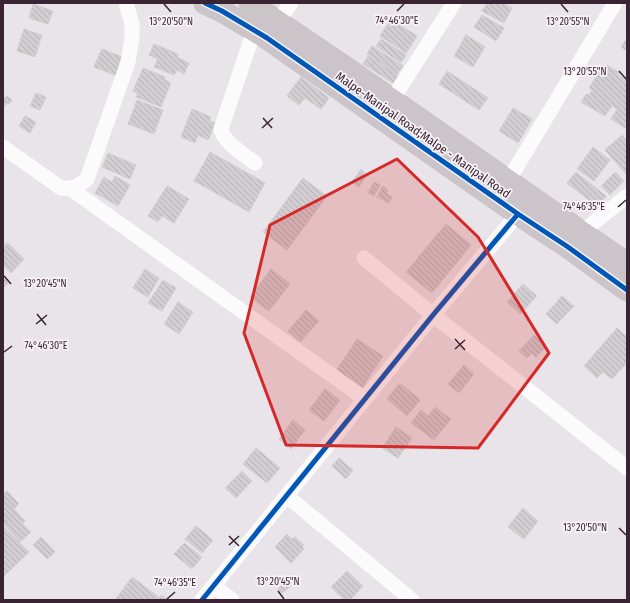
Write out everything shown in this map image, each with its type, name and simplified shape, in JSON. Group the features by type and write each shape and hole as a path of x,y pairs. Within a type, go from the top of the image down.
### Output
{"highway":[{"name":"Malpe-Manipal Road;Malpe - Manipal Road","path":"204,3 222,11 254,31 383,118 518,214 568,247 622,273"},
{"path":"250,3 582,232 622,273"}],"street":[{"path":"3,147 61,188 71,189 87,179 128,62 132,38 132,24 126,3"},
{"path":"278,21 291,3"},
{"path":"392,100 454,3"},
{"path":"508,181 615,3"},
{"path":"254,31 221,129 221,133 227,140 255,163"},
{"path":"71,189 365,399"},
{"path":"582,232 627,196"},
{"path":"202,600 433,314 518,214"},
{"path":"364,258 627,468"},
{"path":"287,496 412,600"},
{"path":"214,586 232,600"}],"highlighted area":[{"path":"397,159 478,237 549,353 478,448 286,445 244,333 270,225"}],"building":[{"path":"487,3 502,3 512,8 504,23 482,11"},
{"path":"33,4 53,11 48,24 29,18"},
{"path":"482,15 504,28 496,41 474,27"},
{"path":"391,19 417,36 406,53 380,36"},
{"path":"24,29 42,35 35,57 17,51"},
{"path":"466,35 485,47 473,67 454,56"},
{"path":"627,38 627,51 621,47"},
{"path":"381,39 406,55 401,63 376,46"},
{"path":"154,44 178,54 177,57 189,63 184,74 177,70 174,75 154,67 158,59 149,55"},
{"path":"372,46 403,66 397,74 367,54"},
{"path":"102,49 125,58 118,76 94,67"},
{"path":"368,56 398,75 393,83 363,64"},
{"path":"603,65 607,67 607,65 620,73 618,75 627,80 627,124 625,128 611,119 617,109 612,106 605,116 581,102 586,94 589,95 592,90 589,88"},
{"path":"143,68 165,77 164,79 171,83 161,107 136,97 138,94 133,91"},
{"path":"447,71 488,98 479,110 439,84"},
{"path":"301,77 329,98 321,109 305,98 299,105 287,96"},
{"path":"36,93 46,97 40,110 30,106"},
{"path":"3,96 6,98 7,96 12,100 3,108"},
{"path":"137,100 163,110 154,134 128,124"},
{"path":"513,108 532,119 518,143 499,131"},
{"path":"192,109 211,117 209,121 215,123 208,140 198,135 195,143 181,137"},
{"path":"25,116 36,122 30,133 19,126"},
{"path":"622,135 627,141 627,175 605,150"},
{"path":"593,147 610,160 594,181 577,169"},
{"path":"210,152 265,183 249,212 194,181"},
{"path":"108,153 136,165 130,179 102,167"},
{"path":"361,169 367,175 359,187 352,182"},
{"path":"576,172 606,196 598,207 567,183"},
{"path":"615,172 624,181 610,195 601,186"},
{"path":"115,176 130,185 118,206 95,193 104,177 112,182"},
{"path":"303,178 327,196 287,250 263,232"},
{"path":"374,182 380,185 374,196 368,193"},
{"path":"167,186 189,199 174,223 162,216 158,222 148,216"},
{"path":"383,186 388,190 386,193 392,197 389,203 377,197"},
{"path":"446,224 471,245 432,293 406,272"},
{"path":"8,243 24,259 11,273 3,265 3,247"},
{"path":"145,269 159,278 148,297 133,288"},
{"path":"271,269 290,284 269,311 250,297"},
{"path":"3,278 8,283 3,288"},
{"path":"163,280 176,288 162,311 148,303"},
{"path":"523,284 537,296 520,314 507,302"},
{"path":"562,296 574,306 557,324 546,314"},
{"path":"178,302 193,312 179,334 164,324"},
{"path":"306,310 319,321 300,342 288,331"},
{"path":"617,328 627,337 627,363 612,379 603,372 597,378 584,366"},
{"path":"534,335 546,347 536,357 532,353 527,358 519,351"},
{"path":"357,339 383,356 362,388 336,371"},
{"path":"464,365 474,374 459,393 448,384"},
{"path":"400,383 420,400 407,416 387,399"},
{"path":"325,389 340,400 324,421 309,410"},
{"path":"435,407 451,419 434,440 411,423 421,410 428,416"},
{"path":"293,420 305,430 291,449 279,439"},
{"path":"396,427 412,438 398,458 382,448"},
{"path":"256,448 280,468 267,483 243,464"},
{"path":"339,458 353,470 346,479 332,466"},
{"path":"242,471 252,481 236,498 225,488"},
{"path":"7,491 19,504 14,509 25,521 22,523 31,532 20,542 3,523 3,495"},
{"path":"523,508 538,521 524,539 508,527"},
{"path":"3,526 29,552 3,577"},
{"path":"196,526 213,540 202,553 185,539"},
{"path":"287,534 292,539 295,537 304,545 302,547 304,549 291,563 275,547"},
{"path":"41,537 55,552 47,559 33,545"},
{"path":"184,543 202,557 192,569 174,554"},
{"path":"347,571 363,586 350,600 344,600 331,587"},
{"path":"132,577 160,598 162,595 168,600 115,600"},
{"path":"287,581 291,586 282,593 278,589"}],"cycle path":[{"path":"205,3 222,11 267,38 518,214 568,247 627,290"},
{"path":"202,600 433,315 518,214"}]}
